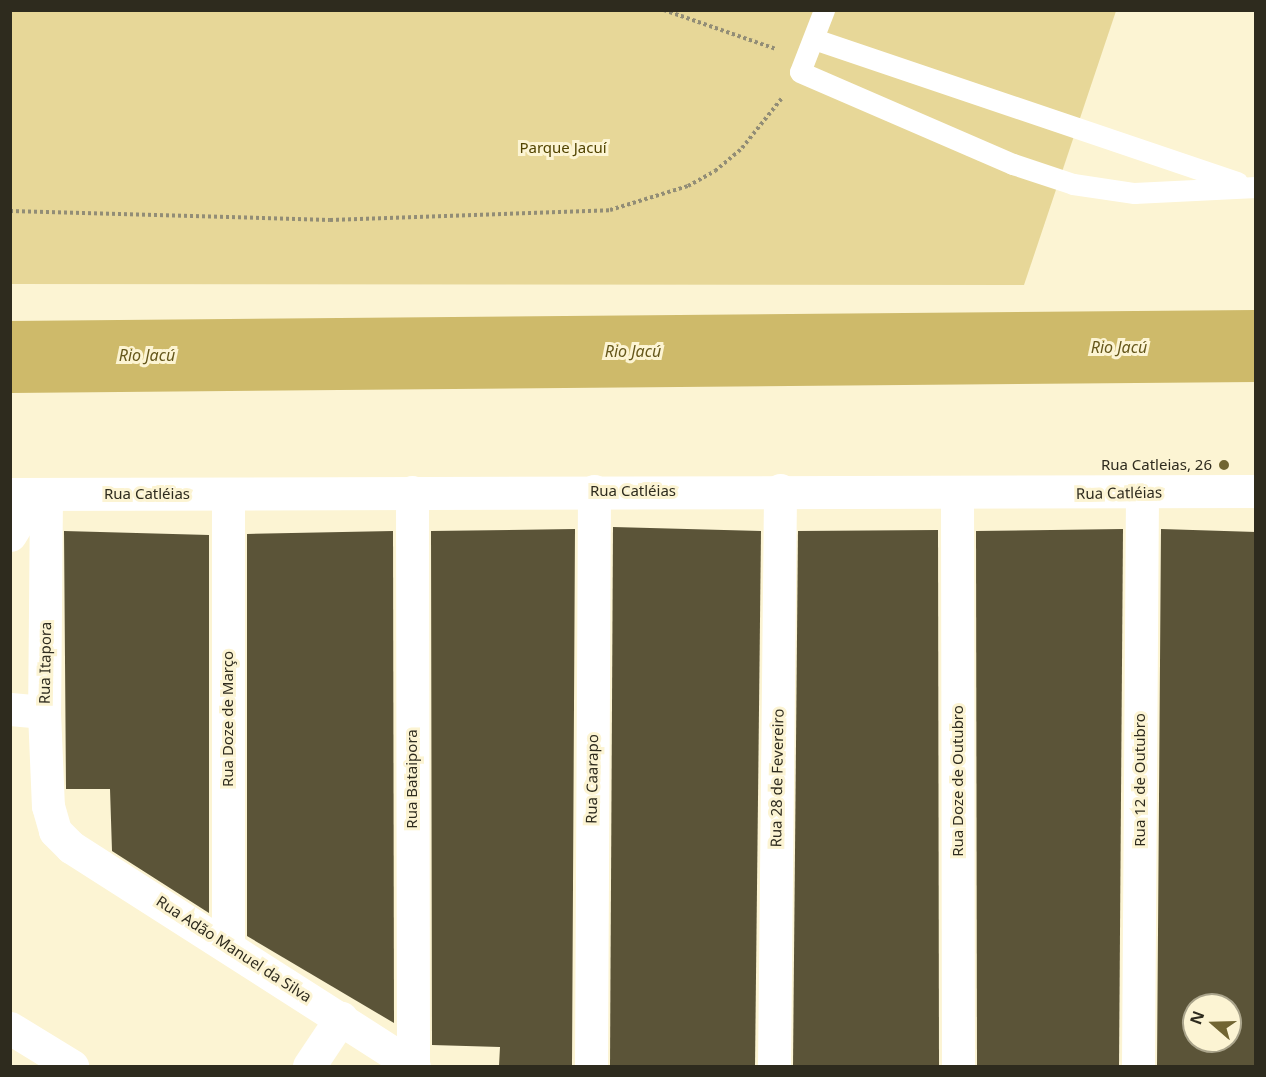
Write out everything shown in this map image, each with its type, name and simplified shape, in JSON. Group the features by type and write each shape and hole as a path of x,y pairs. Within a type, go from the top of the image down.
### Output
{"street":[{"name":"Rua Catléias","path":"31,494 780,490 957,495 1256,491"},
{"name":"Rua 28 de Fevereiro","path":"774,1066 780,490"},
{"name":"Rua Caarapo","path":"591,1066 594,491"},
{"name":"Rua Bataipora","path":"412,492 414,1066"},
{"name":"Rua 12 de Outubro","path":"1138,1066 1142,493"},
{"path":"10,535 31,494"},
{"name":"Rua Itapora","path":"31,494 48,806 55,831"},
{"name":"Rua Doze de Março","path":"228,494 228,944"},
{"name":"Rua Doze de Outubro","path":"957,495 958,1066"},
{"path":"10,709 44,712"},
{"name":"Rua Adão Manuel da Silva","path":"55,831 71,847 228,944 414,1066"},
{"path":"309,1066 341,1018"},
{"path":"10,1028 72,1066"}],"lane":[{"path":"824,10 802,66 1072,184 1134,193 1252,187"},
{"path":"814,39 1252,187"}],"path":[{"path":"10,211 330,220 610,210 688,186 715,171 742,148 802,66 663,10"}],"green space":[{"name":"Parque Jacuí","path":"11,11 1116,11 1024,285 11,284"}],"building":[{"path":"613,527 761,531 755,1066 610,1066"},
{"path":"575,529 572,1066 499,1066 500,1047 432,1045 431,531"},
{"path":"1123,529 1119,1066 977,1066 976,531"},
{"path":"1161,529 1256,532 1256,1066 1157,1066"},
{"path":"938,530 939,1066 793,1066 798,531"},
{"path":"64,531 209,535 209,913 112,851 110,789 66,789"},
{"path":"393,531 394,1023 247,936 247,534"}],"waterway":[{"name":"Rio Jacú","path":"10,357 1256,346"}],"place":[{"name":"Rua Catleias, 26","path":"1224,465"}]}
